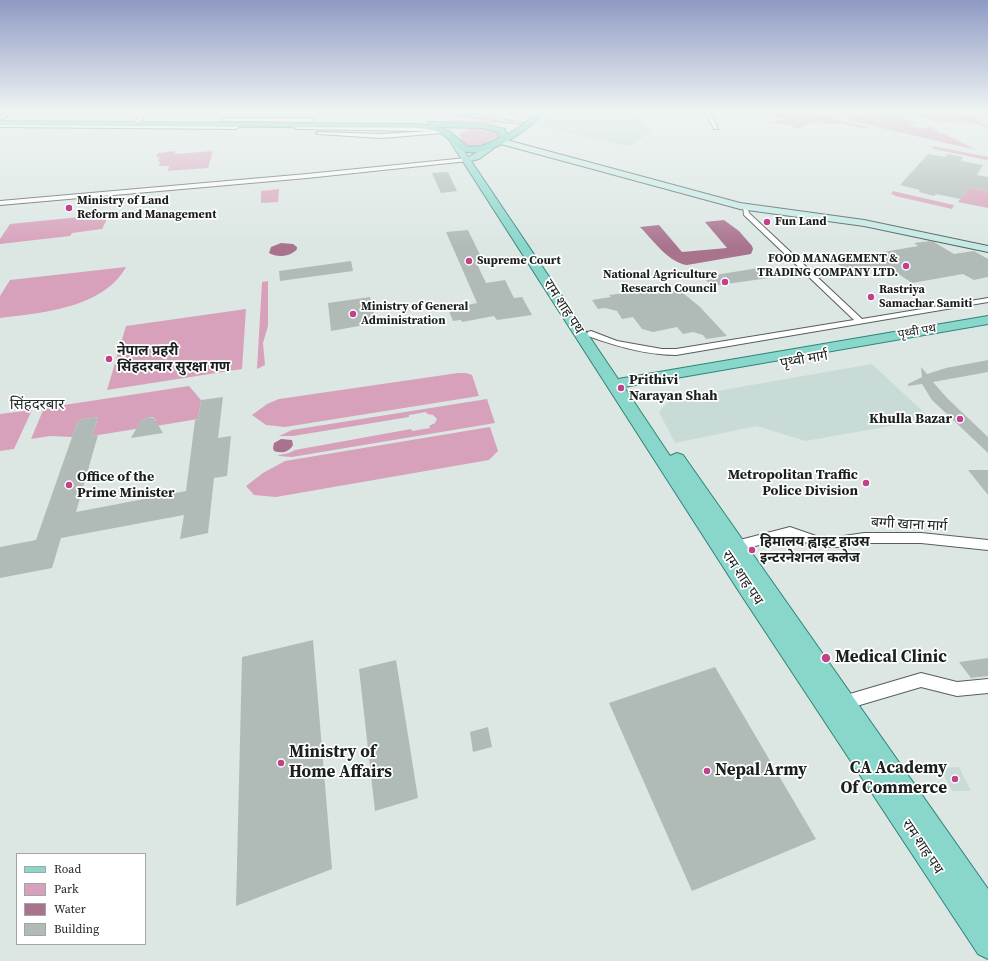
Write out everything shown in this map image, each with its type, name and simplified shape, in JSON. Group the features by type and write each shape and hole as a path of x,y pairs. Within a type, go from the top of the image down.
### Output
{"main road":[{"path":"465,159 476,157"},
{"name":"राम शाह पथ","path":"476,157 476,163 591,334 622,388 745,584 988,944"},
{"path":"562,157 743,207 864,223 988,249"},
{"name":"राम शाह पथ","path":"465,159 622,388 736,546 988,913"},
{"name":"पृथ्वी पथ","path":"881,342 988,320"},
{"name":"पृथ्वी मार्ग","path":"622,388 881,342 988,328"}],"street":[{"path":"0,203 452,162 465,159"},
{"path":"743,207 746,214 754,222 859,322"},
{"path":"591,334 616,343 662,352 676,352 988,300"},
{"name":"बग्गी खाना मार्ग","path":"736,546 790,532 816,541 837,542 864,538 921,538 988,545"},
{"path":"843,703 921,680 957,689 988,686"}],"shaded area":[{"path":"872,364 931,419 805,441 757,426 675,443 659,412 671,399"},
{"name":"CA Academy Of Commerce","path":"959,767 971,791 952,791 940,768"}],"green space":[{"path":"156,157 211,157 208,168 168,171 169,166 159,166 159,157"},
{"path":"971,157 988,157 986,160"},
{"path":"969,187 988,191 988,208 958,202"},
{"path":"279,189 278,202 261,203 261,191"},
{"path":"893,191 954,205 952,209 895,196 891,194"},
{"path":"100,215 108,217 102,229 72,233 70,236 0,244 0,239 10,224"},
{"path":"126,267 116,281 103,292 87,300 70,306 34,314 0,318 0,296 10,280"},
{"path":"268,281 268,326 263,343 265,365 257,369 262,282"},
{"path":"246,309 242,369 107,390 126,326"},
{"path":"458,373 472,375 479,396 285,427 266,425 252,415 267,404 279,399"},
{"path":"189,386 201,400 198,419 150,427 156,420 153,417 148,417 140,422 139,425 142,428 92,436 98,417 78,420 72,437 50,436 31,439 44,408"},
{"path":"487,399 495,423 292,457 278,456 295,450 411,429 412,431 430,428 429,426 435,423 437,419 433,415 427,414 426,412 409,415 409,417 293,436 279,436 292,430"},
{"path":"32,410 14,449 0,451 0,414"},
{"path":"490,427 498,451 489,460 276,497 254,495 246,486 263,473 285,461"}],"water":[{"path":"724,220 739,231 752,246 753,249 751,254 687,265 668,256 640,227 659,225 682,252 727,248 705,222"},
{"path":"281,243 293,244 297,247 297,249 291,254 284,256 276,256 269,253 271,247"},
{"path":"281,439 292,440 293,445 285,452 274,451 274,443"}],"building":[{"path":"925,157 963,157 961,161 983,165 977,175 988,177 988,191 969,187 960,199 936,194 934,196 919,192 920,190 900,185"},
{"path":"448,172 457,191 441,193 432,173"},
{"path":"468,230 483,261 476,262 486,283 505,280 514,298 522,297 532,315 497,320 494,316 462,322 461,320 453,321 448,309 477,303 446,232"},
{"path":"929,241 934,242 954,254 974,251 988,259 988,277 974,280 963,274 912,283 888,267 849,273 838,264 872,259 866,255 918,246 914,243"},
{"name":"Ministry of General Administration","path":"351,261 353,271 280,281 279,271"},
{"name":"National Agriculture Research Council","path":"758,268 769,278 712,286 703,277"},
{"path":"666,288 683,293 700,307 727,336 706,339 703,335 693,332 683,334 677,327 653,332 642,329 633,317 622,319 617,311 605,308 598,309 592,300 611,297 609,295"},
{"name":"Ministry of General Administration","path":"370,297 376,323 331,331 328,303"},
{"name":"Khulla Bazar","path":"988,360 988,372 933,382 947,398 988,437 988,453 932,400 922,384 908,386 908,384 922,377 921,367 927,374 946,368"},
{"name":"Office of the Prime Minister","path":"223,397 218,438 231,436 227,476 214,478 208,533 180,539 184,515 61,538 52,568 0,578 0,547 36,540 78,420 98,417 92,436 98,435 76,512 186,491 195,420 198,419 201,400"},
{"path":"148,417 154,418 163,433 131,438 140,422"},
{"path":"968,470 988,470 988,495"},
{"name":"Ministry of Home Affairs","path":"313,640 332,869 236,906 242,657"},
{"path":"988,658 988,676 971,678 959,662"},
{"name":"Ministry of Home Affairs","path":"396,660 418,798 375,811 359,669"},
{"name":"Nepal Army","path":"715,667 816,839 692,891 609,703"},
{"path":"488,727 492,747 473,752 470,732"}],"place":[{"name":"Ministry of Land Reform and Management","path":"69,208"},
{"name":"Fun Land","path":"767,222"},
{"name":"Supreme Court","path":"469,261"},
{"name":"FOOD MANAGEMENT & TRADING COMPANY LTD.","path":"906,266"},
{"name":"National Agriculture Research Council","path":"725,282"},
{"name":"Rastriya Samachar Samiti","path":"871,297"},
{"name":"Ministry of General Administration","path":"353,314"},
{"name":"नेपाल प्रहरी सिंहदरबार सुरक्षा गण","path":"109,359"},
{"name":"Prithivi Narayan Shah","path":"621,388"},
{"name":"Khulla Bazar","path":"960,419"},
{"name":"Metropolitan Traffic Police Division","path":"866,483"},
{"name":"Office of the Prime Minister","path":"69,485"},
{"name":"हिमालय ह्वाइट हाउस इन्टरनेशनल कलेज","path":"752,550"},
{"name":"Medical Clinic","path":"826,658"},
{"name":"Ministry of Home Affairs","path":"281,763"},
{"name":"Nepal Army","path":"707,771"},
{"name":"CA Academy Of Commerce","path":"955,779"}],"district":[{"name":"सिंहदरबार","path":"37,405"}]}
